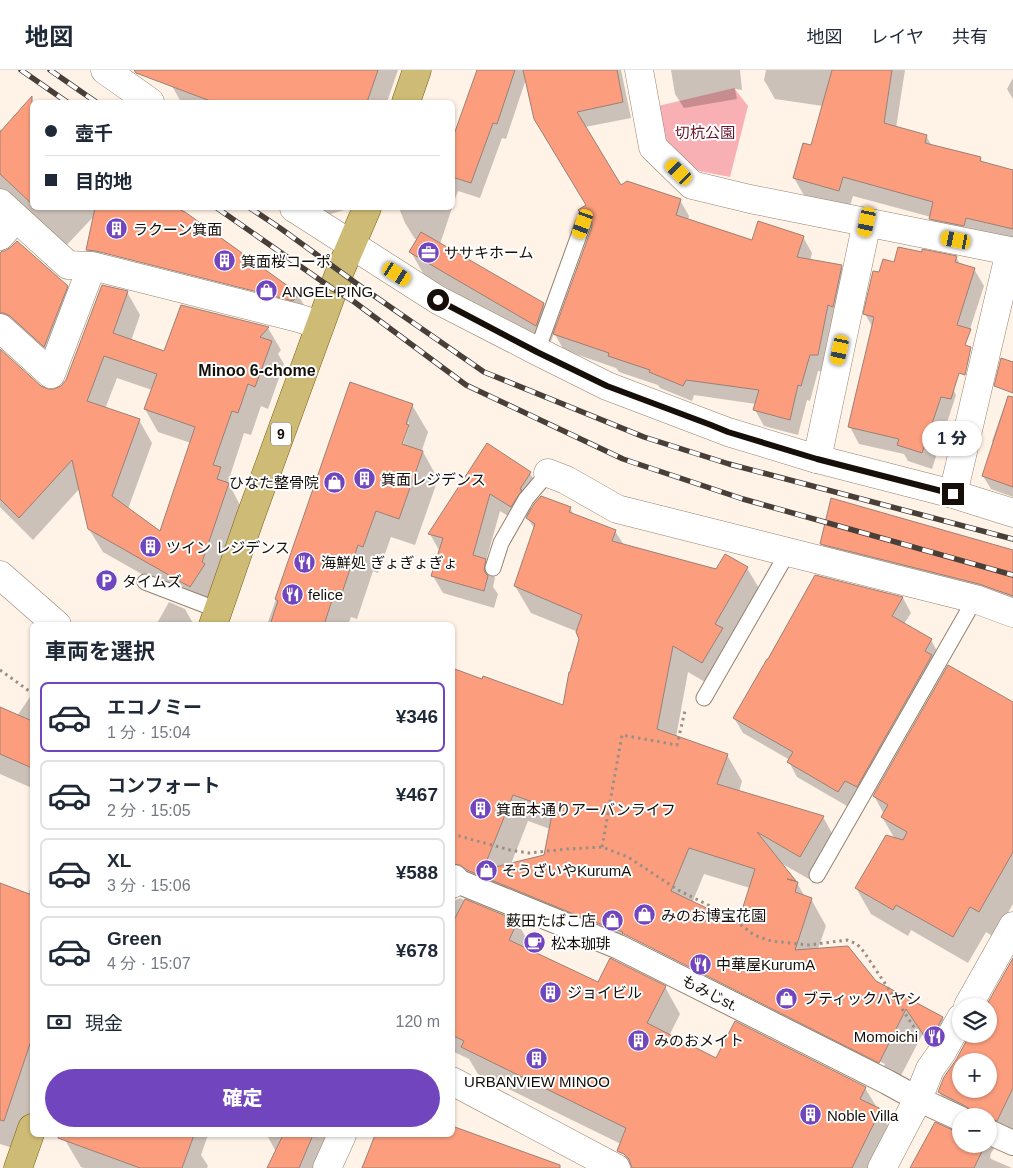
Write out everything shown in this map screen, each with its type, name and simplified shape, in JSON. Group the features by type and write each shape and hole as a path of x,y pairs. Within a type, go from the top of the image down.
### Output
{"main road":[{"path":"407,100 418,70"},
{"name":"9","path":"216,617 320,325 366,210"},
{"path":"18,1168 30,1134"},
{"path":"0,1165 9,1168"}],"street":[{"path":"105,70 147,100"},
{"path":"639,70 653,147 692,185 750,199 1010,251 953,494"},
{"path":"297,210 438,300 607,386 728,432 817,459 953,494 1013,513"},
{"path":"5,219 68,265 92,266 320,325"},
{"path":"817,459 867,222"},
{"path":"0,328 51,374 92,266"},
{"path":"548,473 566,480 617,509 975,599 1013,613"},
{"path":"0,575 54,622"},
{"name":"もみじst.","path":"455,882 619,947 952,1115"},
{"path":"972,998 1013,926"},
{"path":"882,1168 918,1099 930,1069 952,1034"},
{"path":"455,1083 616,1168"},
{"path":"997,1136 1013,1143"},
{"path":"327,1168 341,1137"}],"lane":[{"path":"537,352 583,224"},
{"path":"493,568 501,543 526,499 548,473"},
{"path":"704,698 788,552"},
{"path":"145,582 216,617"},
{"path":"817,875 975,599"}],"path":[{"path":"0,670 30,692"},
{"path":"602,848 622,735 677,745 686,705"},
{"path":"455,835 510,850 529,853 602,848 628,857 678,890 728,915 754,936 772,941 809,945 847,940 857,944 936,1061"}],"green space":[{"name":"切杭公園","path":"734,88 748,106 730,177 699,171 667,148 658,106"}],"building":[{"path":"134,70 378,70 368,100 208,100 136,73"},
{"path":"477,70 515,70 497,124 493,123 471,183 455,178 455,132"},
{"path":"523,70 617,70 623,102 577,112 621,185 627,181 681,199 676,215 752,240 758,221 804,236 797,257 842,265 833,307 828,305 818,355 810,355 801,386 798,385 790,420 753,410 759,390 686,380 683,386 649,372 650,370 608,356 609,353 553,334 592,223 590,218 582,215 578,210 586,205 534,119"},
{"path":"832,70 892,70 884,123 927,135 925,143 981,157 980,161 1013,170 1013,229 966,218 964,226 929,219 933,202 843,177 839,191 793,178 803,143 811,145"},
{"path":"32,96 32,100 30,100 30,202 0,174 0,132"},
{"path":"95,210 181,210 299,294 293,301 86,250"},
{"path":"421,232 544,303 536,326 409,252"},
{"path":"17,241 68,286 44,347 10,316 0,313 0,253"},
{"path":"898,247 922,252 922,249 957,256 955,262 975,268 957,325 971,329 965,345 971,347 965,375 959,373 951,399 941,397 922,453 897,445 899,439 848,427 874,317 863,314 873,271 879,272 883,259 894,262"},
{"path":"102,285 128,291 113,333 164,351 181,305 269,327 260,337 272,341 255,387 248,384 238,413 232,411 213,465 221,467 217,479 229,483 202,562 205,564 190,587 88,529 72,460 19,518 0,499 0,349 41,386 54,389 61,386 66,380","holes":["104,356 157,374 144,409 195,427 160,531 112,496 140,419 87,401"]},
{"path":"1001,358 1013,362 1013,393 994,386"},
{"name":"箕面レジデンス","path":"350,382 413,404 406,424 409,425 402,444 423,451 399,519 376,511 363,547 358,545 342,593 335,591 325,622 271,622 278,601 275,599"},
{"path":"1008,396 1013,397 1013,487 982,476"},
{"path":"487,443 531,472 511,507 490,494 473,555 486,559 484,570 488,576 484,591 431,576 443,538 428,534"},
{"path":"541,496 571,507 569,512 616,530 612,541 716,569 725,554 748,567 715,624 723,628 702,663 673,646 657,729 728,754 717,784 824,816 800,857 757,832 796,881 787,879 798,882 795,892 812,898 795,950 848,946 876,981 943,1017 929,1043 906,1009 879,1063 623,932 581,917 455,864 455,669 482,679 483,676 563,705 569,672 579,639 576,632 582,615 514,586 535,524 526,518","holes":["513,795 553,809 544,855 483,870","689,848 755,869 738,923 671,891"]},
{"path":"831,498 1013,550 1013,596 979,584 820,544"},
{"path":"815,575 903,597 892,616 932,639 925,651 932,655 857,787 845,781 838,792 787,762 793,752 733,718"},
{"path":"948,665 1013,702 1013,852 979,912 970,907 953,937 896,905 893,910 855,888 886,835 903,840 907,832 881,817 888,805 873,796"},
{"path":"0,707 30,720 30,767 0,754"},
{"path":"0,883 30,894 30,1044 4,1121 0,1120"},
{"path":"465,899 518,921 509,940 598,982 610,958 666,986 647,1023 716,1058 735,1021 866,1087 860,1099 881,1109 852,1168 632,1168 629,1159 617,1151 626,1128 461,1047 464,1041 455,1036 455,918"},
{"path":"1013,958 1013,1088 997,1121 997,1108 968,1108 938,1092 944,1077 952,1066 952,1098 997,1098 997,1053 960,1053 965,1043 997,1043 997,998 990,998"},
{"path":"935,1122 952,1130 952,1153 981,1153 974,1168 910,1168"},
{"path":"455,1127 560,1165 560,1168 362,1168 374,1137 455,1137"},
{"path":"193,1137 182,1168 140,1168 58,1138"},
{"path":"282,1137 312,1137 299,1168 267,1168"}],"railway":[{"path":"21,70 64,100"},
{"path":"50,70 93,100"},
{"path":"220,210 353,301 466,385 623,459 743,499 1013,575"},
{"path":"253,210 484,372 644,437 729,464 1013,539"}],"place":[{"name":"ラクーン箕面","path":"117,229"},
{"name":"ササキホーム","path":"428,252"},
{"name":"箕面桜コーポ","path":"225,261"},
{"name":"ANGEL PING","path":"266,291"},
{"name":"箕面レジデンス","path":"365,479"},
{"name":"ひなた整骨院","path":"335,482"},
{"name":"ツイン レジデンス","path":"150,547"},
{"name":"海鮮処 ぎょぎょぎょ","path":"305,562"},
{"name":"タイムズ","path":"106,581"},
{"name":"felice","path":"292,594"},
{"name":"箕面本通りアーバンライフ","path":"480,809"},
{"name":"そうざいやKurumA","path":"486,870"},
{"name":"みのお博宝花園","path":"645,915"},
{"name":"薮田たばこ店","path":"612,920"},
{"name":"松本珈琲","path":"535,943"},
{"name":"中華屋KurumA","path":"700,964"},
{"name":"ジョイビル","path":"551,992"},
{"name":"ブティックハヤシ","path":"787,998"},
{"name":"Momoichi","path":"934,1036"},
{"name":"みのおメイト","path":"638,1040"},
{"name":"URBANVIEW MINOO","path":"537,1058"},
{"name":"Noble Villa","path":"811,1115"}],"district":[{"name":"Minoo 6-chome","path":"257,370"}],"route":[{"path":"438,300 607,386 728,432 817,459 953,494"}]}
